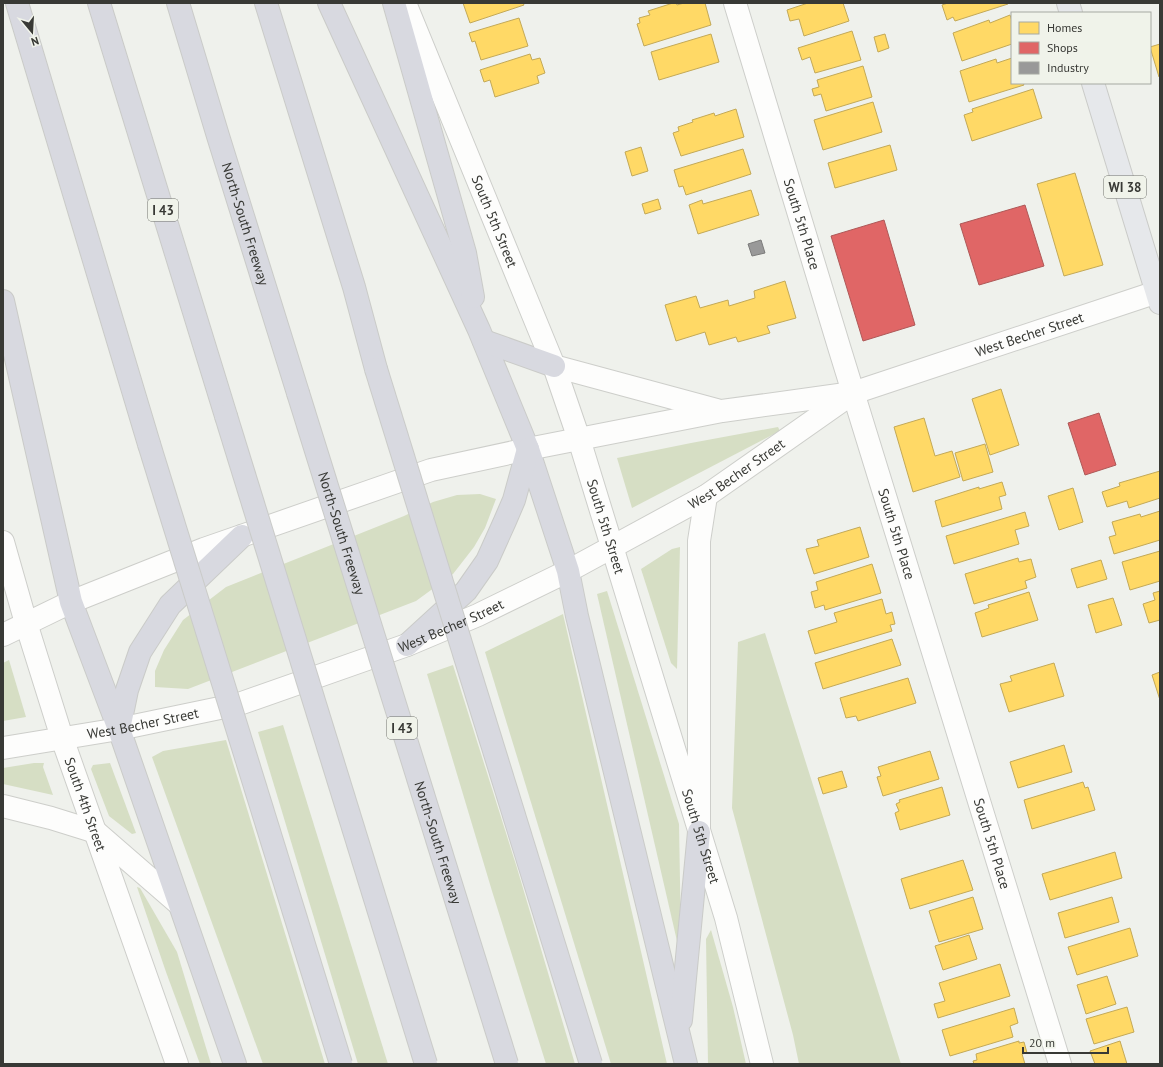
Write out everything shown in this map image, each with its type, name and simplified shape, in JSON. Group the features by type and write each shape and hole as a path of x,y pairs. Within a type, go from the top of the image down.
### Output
{"highway":[{"path":"17,3 149,444 341,1064"},
{"name":"I 43","path":"99,3 426,1064"},
{"name":"North-South Freeway","path":"178,3 507,1064"},
{"path":"266,3 354,287 376,369 591,1064"},
{"path":"329,3 481,335 528,449 568,571 577,616 686,1064"},
{"path":"394,3 465,253 481,335"},
{"path":"3,301 71,602 119,729 235,1063"},
{"path":"481,335 554,366"},
{"path":"407,645 466,591 487,561 514,500 528,449"},
{"path":"119,729 127,690 140,652 170,605 242,536"},
{"path":"680,1037 699,832"}],"main road":[{"name":"South 5th Street","path":"405,3 554,366 579,439 726,918 762,1064"},
{"name":"South 5th Place","path":"735,3 853,393 1060,1064"},
{"name":"WI 38","path":"1092,84 1159,295"},
{"name":"West Becher Street","path":"3,634 71,602 204,549 431,470 528,449 722,411 853,393 1159,295"},
{"path":"554,366 722,411"},
{"name":"West Becher Street","path":"3,748 119,729 239,704 407,645 478,615 568,571 706,496 853,393"},
{"path":"699,832 699,541 706,496"},
{"name":"South 4th Street","path":"3,542 26,623 62,738 178,1064"},
{"path":"3,806 51,818 96,832 179,904"}],"green space":[{"path":"778,427 780,431 632,508 617,458"},
{"path":"480,494 496,499 485,528 474,547 453,574 416,601 188,689 155,687 155,671 164,650 183,620 226,587 404,516 433,502 457,495"},
{"path":"680,547 677,669 671,663 641,569 672,549"},
{"path":"607,591 679,824 681,940 677,941 597,594"},
{"path":"563,614 667,1064 611,1064 485,652"},
{"path":"765,633 901,1064 799,1064 793,1035 732,808 738,642"},
{"path":"9,660 26,717 3,721 3,663"},
{"path":"453,665 517,868 575,1064 546,1064 492,891 427,674"},
{"path":"283,725 388,1064 358,1064 258,732"},
{"path":"226,740 325,1064 263,1064 152,757 163,751"},
{"path":"34,763 44,763 43,767 53,795 3,784 3,768"},
{"path":"110,763 136,833 132,834 109,816 91,769 93,765"},
{"path":"137,887 140,888 177,952 211,1064 200,1064"},
{"path":"711,930 733,1007 746,1064 708,1064 706,939"}],"building: Homes":[{"path":"463,3 523,3 524,5 470,23"},
{"path":"676,3 677,5 684,3 705,3 711,25 644,46 637,24 640,23 639,18 650,15 648,11"},
{"path":"808,3 843,3 849,21 804,36 799,19 790,21 787,10"},
{"path":"948,3 1008,4 955,21 953,17 947,20 942,5"},
{"path":"1010,15 1011,44 962,61 953,33 989,20 990,23"},
{"path":"519,18 528,46 481,60 475,41 472,42 469,33"},
{"path":"852,31 861,60 815,73 810,57 802,60 798,48"},
{"path":"711,34 719,62 659,80 651,52"},
{"path":"885,34 889,48 878,52 874,37"},
{"path":"1160,44 1160,77 1151,50 1151,47"},
{"path":"530,54 532,60 540,58 545,73 537,76 539,83 495,97 490,80 484,82 480,70"},
{"path":"1011,58 1011,84 1024,85 969,102 960,71 996,59 997,63"},
{"path":"863,66 872,97 826,111 821,94 814,96 812,89 819,87 817,80"},
{"path":"1033,89 1042,118 972,141 964,115 973,112 972,109"},
{"path":"873,102 882,132 823,150 814,120"},
{"path":"736,109 744,137 681,156 673,133 679,131 678,127 693,122 692,120 714,113 715,116"},
{"path":"890,145 897,170 835,188 828,163"},
{"path":"641,147 648,171 632,176 625,152"},
{"path":"743,149 751,174 686,195 683,186 679,187 674,170"},
{"path":"1075,173 1103,265 1064,276 1037,184"},
{"path":"751,190 759,215 698,234 689,205 702,200 703,204"},
{"path":"658,199 661,209 645,214 642,204"},
{"path":"785,281 796,318 767,326 770,333 738,342 736,337 709,345 705,332 676,341 665,305 696,296 700,308 728,300 729,306 755,298 754,291"},
{"path":"1001,389 1019,445 990,455 972,399"},
{"path":"924,418 935,456 952,451 960,477 913,492 894,427"},
{"path":"985,444 993,472 963,481 955,453"},
{"path":"1160,471 1160,498 1129,508 1127,501 1107,507 1102,492 1120,486 1119,483"},
{"path":"1002,482 1006,495 999,497 1002,509 942,527 935,501 979,487 979,489"},
{"path":"1073,488 1083,522 1059,530 1048,496"},
{"path":"1160,511 1160,540 1114,554 1109,537 1116,535 1112,522 1140,514 1141,517"},
{"path":"1025,512 1029,526 1015,530 1019,544 954,564 946,536"},
{"path":"860,527 869,557 814,574 806,549 819,546 817,540"},
{"path":"1160,551 1160,581 1130,590 1122,562"},
{"path":"1018,558 1019,562 1031,559 1036,577 1025,581 1027,588 974,604 965,574"},
{"path":"1101,560 1107,579 1077,588 1071,569"},
{"path":"872,564 881,593 825,610 824,605 815,608 811,592 818,590 816,582"},
{"path":"1160,591 1160,620 1149,623 1143,604 1155,600 1153,593"},
{"path":"1029,592 1038,620 982,637 975,613 989,608 988,605"},
{"path":"1113,598 1122,625 1096,633 1088,605"},
{"path":"882,599 886,614 892,612 895,624 890,625 892,631 815,654 808,631 837,622 834,613"},
{"path":"892,639 901,665 823,689 815,663"},
{"path":"1054,663 1064,696 1009,712 1000,684 1012,681 1010,676"},
{"path":"1160,672 1160,700 1152,675"},
{"path":"908,678 916,703 858,721 856,716 846,718 840,698"},
{"path":"1064,745 1072,772 1018,788 1010,762"},
{"path":"930,751 939,779 883,796 877,777 881,776 878,767"},
{"path":"842,771 847,787 823,794 818,778"},
{"path":"1083,782 1085,788 1088,787 1095,810 1032,829 1024,800"},
{"path":"942,787 950,815 900,830 895,813 899,811 896,804 900,802 899,800"},
{"path":"1115,852 1122,878 1050,900 1042,874"},
{"path":"963,860 973,890 910,909 901,879"},
{"path":"973,897 983,929 939,942 929,911"},
{"path":"1112,897 1119,922 1065,938 1058,913"},
{"path":"1130,928 1138,956 1077,975 1068,947"},
{"path":"969,935 977,959 943,970 935,946"},
{"path":"1000,964 1010,996 938,1018 934,1004 945,1001 939,983"},
{"path":"1107,976 1116,1004 1086,1014 1077,985"},
{"path":"1127,1007 1134,1032 1094,1044 1086,1019"},
{"path":"1014,1008 1018,1023 1010,1026 1013,1037 950,1056 942,1030"},
{"path":"1019,1041 1019,1043 1024,1042 1027,1053 1022,1054 1025,1064 974,1064 973,1061 977,1060 976,1054"},
{"path":"1120,1041 1127,1064 1095,1064 1090,1051"}],"building: Shops":[{"path":"1025,205 1044,266 979,285 960,224"},
{"path":"884,220 915,325 863,341 831,236"},
{"path":"1099,413 1116,465 1085,475 1068,423"}],"building: Industry":[{"path":"761,240 765,253 752,256 748,244"}]}
